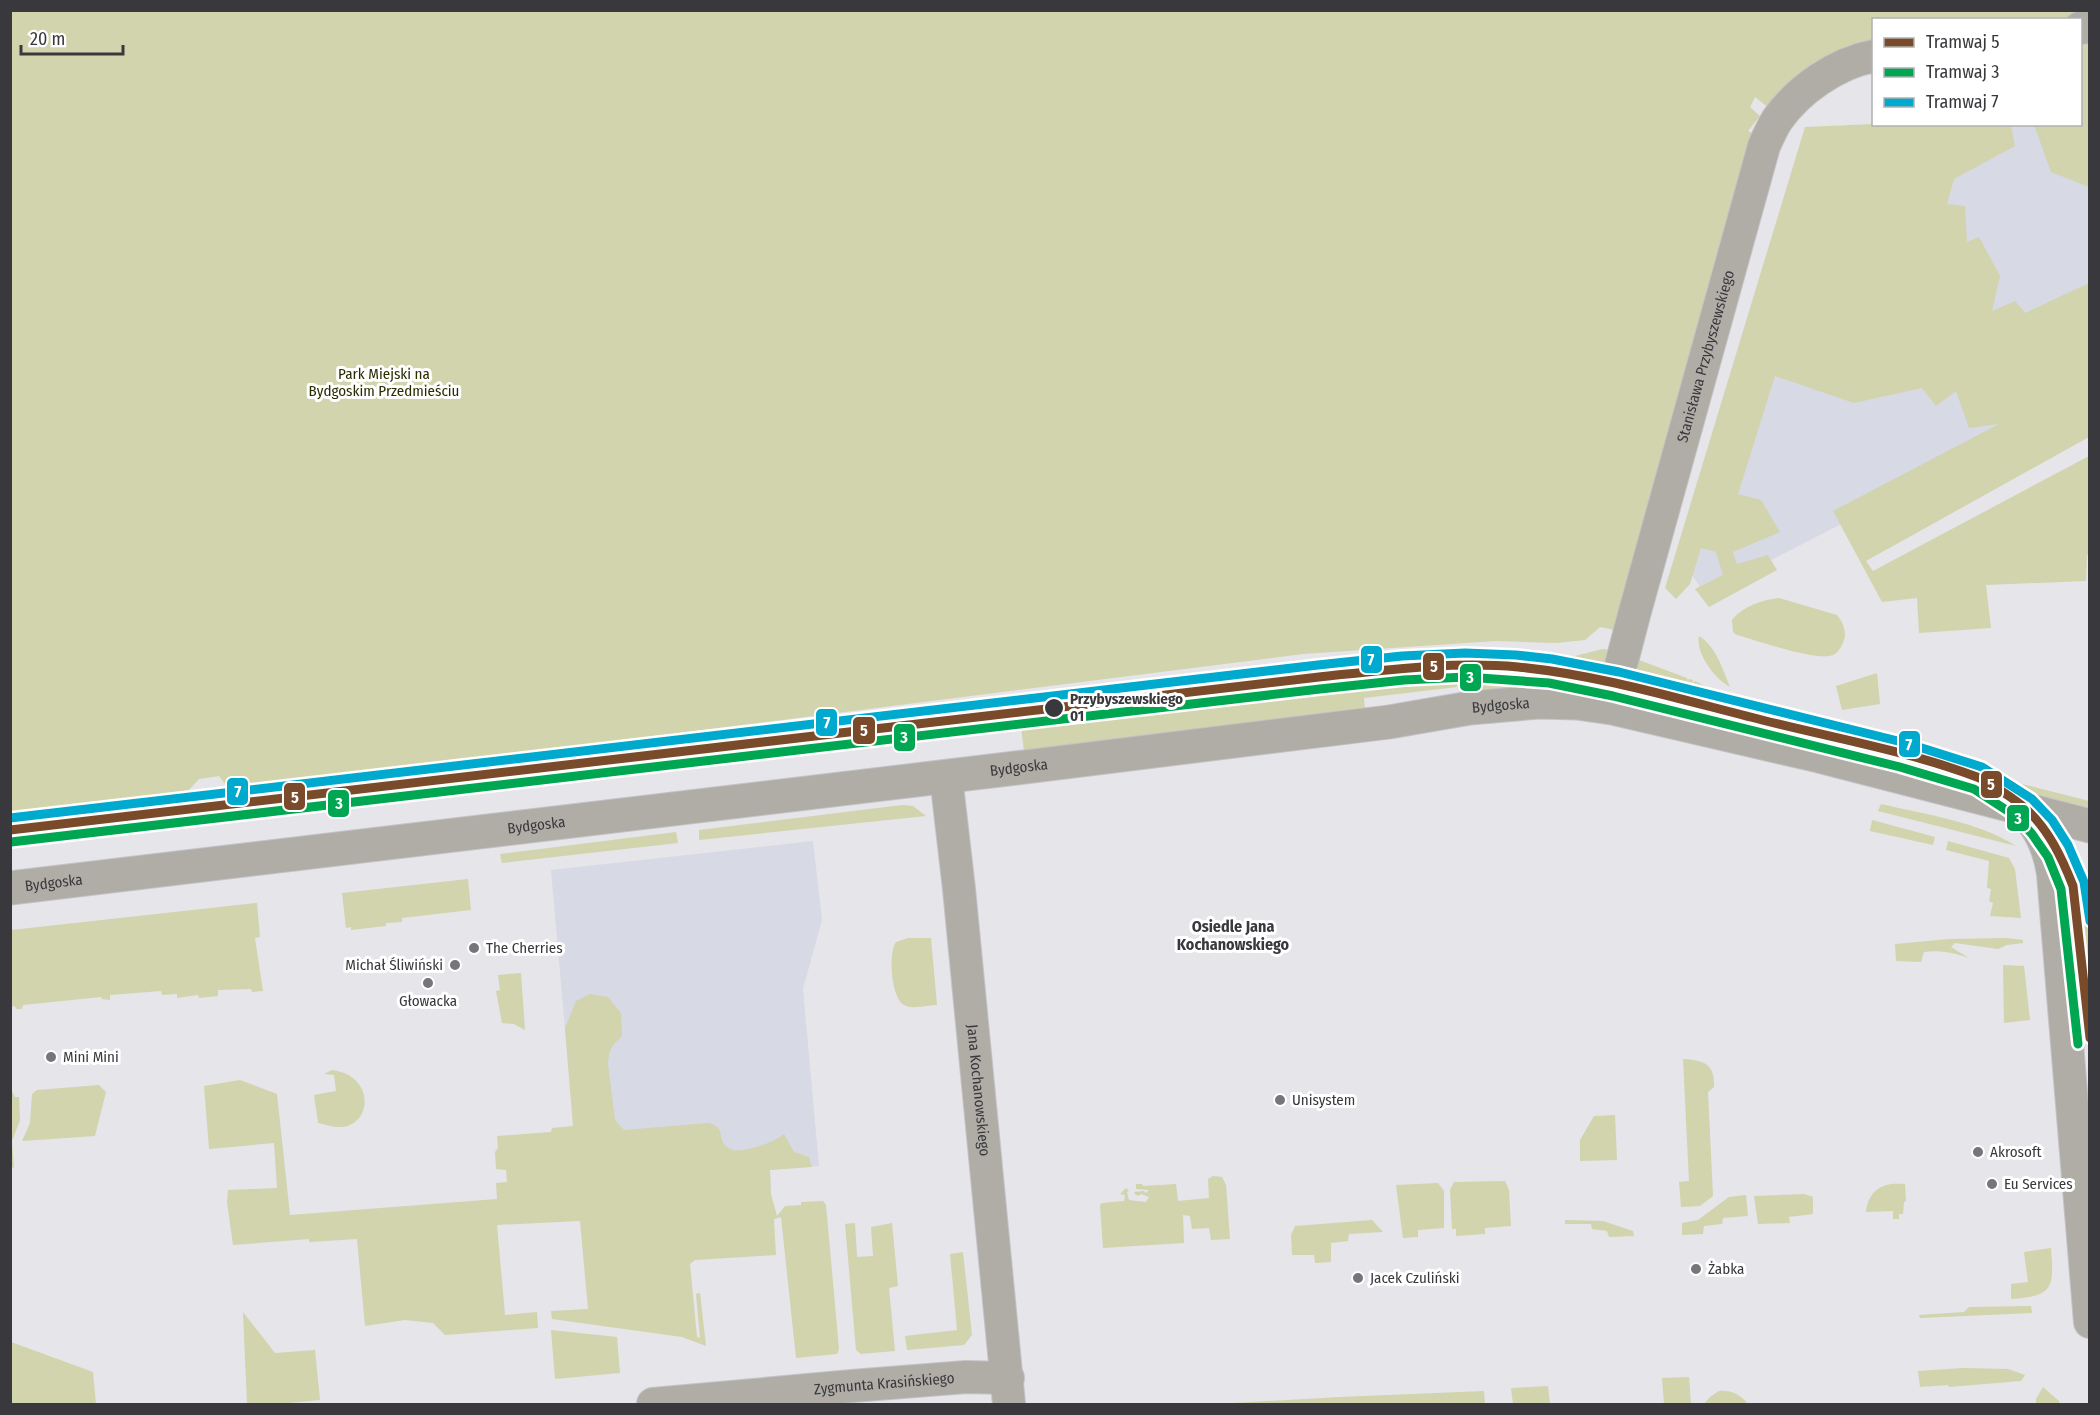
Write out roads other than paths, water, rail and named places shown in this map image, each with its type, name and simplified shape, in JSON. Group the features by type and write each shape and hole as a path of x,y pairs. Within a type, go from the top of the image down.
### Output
{"street":[{"name":"Stanisława Przybyszewskiego","path":"1612,708 1634,615 1764,146 1776,121 1805,89 1835,70 1872,57"},
{"name":"Bydgoska","path":"10,888 946,777 1389,722 1495,705 1539,702 1578,703 1612,708 1722,733 2090,825"},
{"name":"Jana Kochanowskiego","path":"946,777 1008,1387"},
{"path":"2018,806 2042,835 2053,874 2090,1322"},
{"name":"Zygmunta Krasińskiego","path":"653,1404 982,1376 1008,1387"}],"tram line":[{"name":"7","path":"10,818 1318,665 1402,656 1465,653 1516,655 1552,659 1619,672 1906,743 1982,767 2032,799 2052,820 2068,845 2084,882 2090,921"},
{"name":"5","path":"10,830 1344,674 1443,666 1518,667 1611,682 1897,752 1977,777 2009,796 2026,809 2042,826 2073,886 2090,1038"},
{"name":"3","path":"11,842 1404,680 1466,677 1549,683 1613,696 1900,767 1974,789 2017,817 2048,857 2061,889 2078,1044"}],"place":[{"name":"Przybyszewskiego 01","path":"1054,708"},
{"name":"The Cherries","path":"474,948"},
{"name":"Michał Śliwiński","path":"455,965"},
{"name":"Głowacka","path":"428,983"},
{"name":"Mini Mini","path":"51,1057"},
{"name":"Unisystem","path":"1280,1100"},
{"name":"Akrosoft","path":"1978,1152"},
{"name":"Eu Services","path":"1992,1184"},
{"name":"Żabka","path":"1696,1269"},
{"name":"Jacek Czuliński","path":"1358,1278"}],"district":[{"name":"Osiedle Jana Kochanowskiego","path":"1233,935"}],"park label":[{"name":"Park Miejski na Bydgoskim Przedmieściu","path":"384,382"}]}
